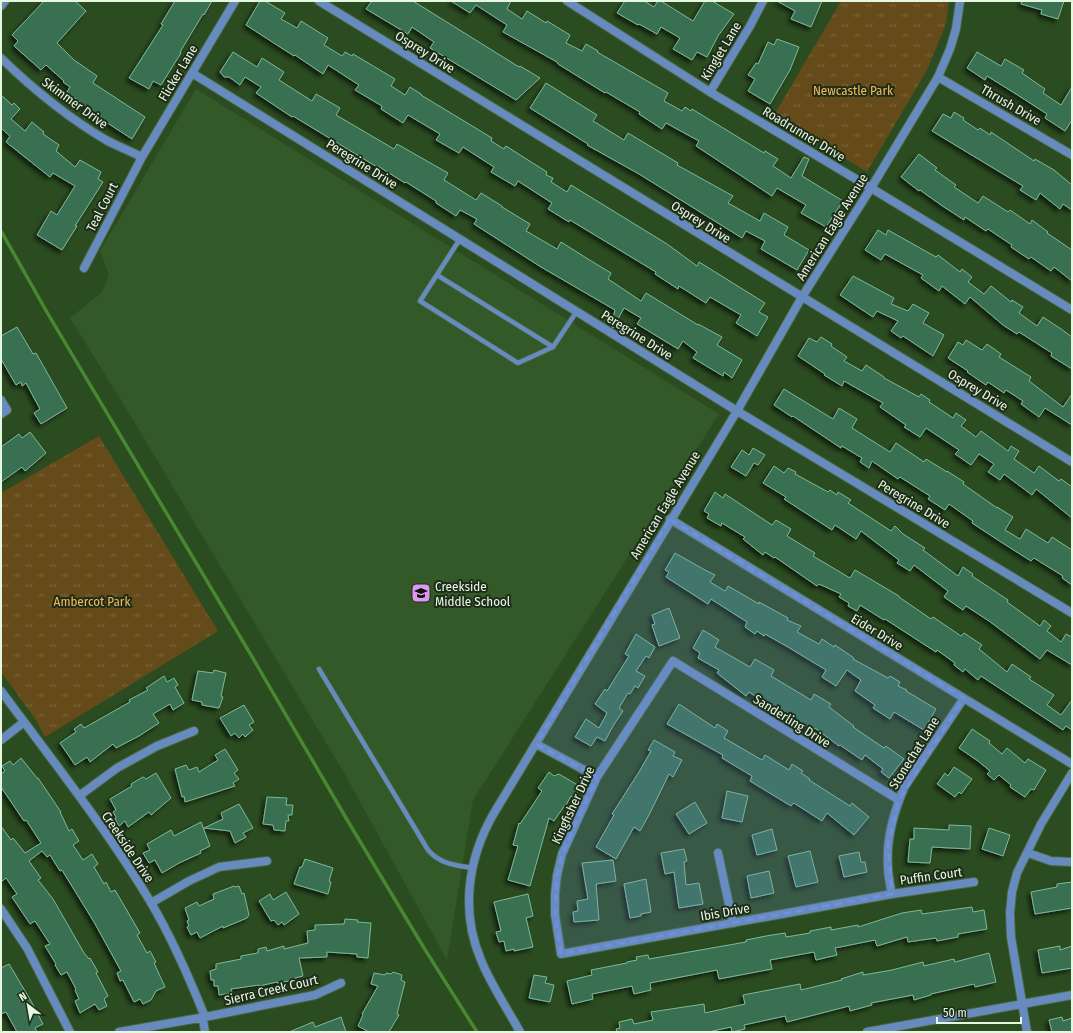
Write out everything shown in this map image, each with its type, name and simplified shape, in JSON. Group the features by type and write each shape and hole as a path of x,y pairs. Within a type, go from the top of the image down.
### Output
{"street":[{"path":"1,6 5,1"},
{"name":"Flicker Lane","path":"142,156 235,1"},
{"name":"Osprey Drive","path":"319,1 1072,462"},
{"name":"Roadrunner Drive","path":"567,1 710,92 1072,310"},
{"name":"Kinglet Lane","path":"710,92 750,26 763,1"},
{"name":"American Eagle Avenue","path":"520,1032 486,971 476,945 470,918 469,903 472,868 479,842 486,827 670,519 737,411 802,297 871,188 938,77 950,49 956,29 960,1"},
{"name":"Skimmer Drive","path":"1,58 18,75 80,124 107,140 142,156"},
{"name":"Peregrine Drive","path":"192,73 737,411 1072,614"},
{"name":"Thrush Drive","path":"938,77 1072,155"},
{"name":"Teal Court","path":"84,268 142,156"},
{"path":"1,400 4,412"},
{"name":"Eider Drive","path":"670,519 1072,764"},
{"name":"Kingfisher Drive","path":"561,954 555,915 555,894 557,875 562,854 597,777 673,661"},
{"name":"Sanderling Drive","path":"673,661 899,800"},
{"name":"Creekside Drive","path":"1,690 117,849 151,902 183,964 204,1017 205,1032"},
{"name":"Stonechat Lane","path":"892,894 888,866 888,845 891,826 899,800 905,786 964,698"},
{"path":"1,740 24,722"},
{"path":"79,796 117,768 157,746 194,731"},
{"path":"536,744 597,777"},
{"path":"1027,1032 1011,937 1010,913 1012,892 1018,873 1041,824 1072,773"},
{"path":"718,853 733,923"},
{"path":"1028,854 1051,861 1072,862"},
{"path":"151,902 189,881 219,867 267,861"},
{"name":"Puffin Court","path":"892,894 974,882"},
{"name":"Ibis Drive","path":"561,954 892,894"},
{"path":"1,910 27,948 70,1032"},
{"name":"Sierra Creek Court","path":"119,1032 204,1017 315,994 341,983"},
{"path":"868,1032 1072,996"}],"lane":[{"path":"460,239 420,301 518,363 553,348 577,311"},
{"path":"437,275 553,348"},
{"path":"318,669 428,850 442,862 472,868"}],"highlighted area":[{"path":"670,519 964,698 899,800 888,845 892,894 561,954 555,915 557,875 562,854 597,777 536,744"}],"shaded area":[{"name":"Creekside Middle School","path":"196,89 719,414 473,800 447,960 343,771 127,410 70,318 102,292 109,275 100,251"}],"green space":[{"name":"Newcastle Park","path":"841,1 949,1 946,24 927,70 867,172 774,115"},
{"name":"Ambercot Park","path":"99,436 218,631 45,737 36,720 1,672 1,493"}],"building":[{"path":"44,1 75,1 86,11 57,43 74,60 97,76 93,83 145,117 132,139 109,124 67,92 70,87 46,65 41,70 14,46 18,41 12,35"},
{"path":"175,1 212,1 161,85 153,81 149,89 129,78 163,25 161,24"},
{"path":"260,1 265,1 285,13 281,19 297,28 301,21 328,38 324,45 342,56 345,52 352,56 353,54 395,79 391,86 405,95 410,87 492,138 491,141 504,149 506,146 547,172 546,175 553,178 551,182 567,192 571,185 667,244 697,266 699,262 765,303 759,312 768,317 757,336 736,323 741,315 710,297 706,303 679,286 678,289 655,274 656,272 570,220 569,222 548,209 552,203 518,181 515,186 491,172 494,167 463,147 459,153 436,140 440,134 408,115 403,123 381,109 382,106 355,90 359,85 328,65 323,74 246,25"},
{"path":"372,1 413,1 519,67 520,66 540,78 516,100 430,48 434,42 412,27 408,34 366,9"},
{"path":"451,1 511,1 507,9 522,19 527,11 546,23 547,21 570,35 566,43 582,51 586,44 598,51 597,52 668,93 664,101 682,111 685,107 691,111 692,109 764,153 765,151 778,159 773,166 791,178 804,157 809,159 802,176 843,201 826,227 801,213 806,205 777,188 772,196 696,146 699,141 666,123 662,129 639,114 640,112 606,92 605,93 557,62 503,32 507,25 476,5 470,13"},
{"path":"625,1 644,1 654,7 658,1 661,1 693,21 705,1 712,1 734,14 718,36 707,57 697,52 692,60 673,49 680,38 661,27 657,34 617,13"},
{"path":"777,1 822,1 811,27 791,19 795,11"},
{"path":"1022,1 1064,1 1058,19 1041,14 1042,10 1021,4"},
{"path":"777,39 799,47 790,70 770,104 748,91 755,79 748,75 756,63 758,64 768,42 774,45"},
{"path":"233,52 257,67 262,58 284,72 279,80 312,101 316,94 340,108 336,115 394,149 397,144 448,173 444,180 476,200 481,193 530,224 526,231 557,249 561,242 611,273 608,279 641,301 646,293 698,325 722,337 717,345 742,360 732,378 724,372 723,376 693,358 697,352 683,341 678,349 637,324 641,318 624,308 613,328 611,326 615,310 541,267 474,224 477,219 460,210 456,216 406,182 405,183 378,166 377,167 293,116 292,117 256,93 261,87 245,77 240,85 229,77 224,77 220,72"},
{"path":"977,52 1001,66 1005,59 1024,70 1022,73 1045,89 1043,93 1061,105 1072,87 1072,120 1065,131 1045,118 1047,114 1016,94 987,76 985,80 967,68"},
{"path":"546,83 597,115 593,121 624,140 628,133 678,163 677,165 733,196 728,203 760,221 764,213 788,227 784,235 809,250 797,270 761,249 765,241 746,231 742,238 639,174 587,145 588,144 530,108"},
{"path":"1,95 12,105 14,103 20,109 11,119 25,131 32,122 44,132 43,134 59,145 56,151 75,167 80,160 101,172 98,179 103,182 75,226 77,226 62,250 37,235 51,211 57,215 75,186 53,173 50,177 6,142 10,136 2,129 1,130"},
{"path":"954,112 978,130 980,128 990,135 991,132 1034,161 1035,159 1054,170 1072,185 1072,210 1063,204 1060,209 1040,193 1036,200 1020,190 1023,186 932,131 943,114 951,118"},
{"path":"919,154 937,168 935,170 956,185 954,187 978,203 983,196 1008,212 1010,210 1030,224 1032,220 1048,232 1047,233 1072,250 1072,281 1054,267 1051,271 1031,257 1029,259 1011,247 1012,245 988,229 986,231 965,217 964,220 920,190 919,191 901,177"},
{"path":"878,230 886,235 888,230 936,257 938,255 960,272 962,269 972,277 968,282 984,294 991,286 1011,302 1012,300 1023,307 1019,313 1037,326 1043,317 1061,329 1072,337 1072,369 1051,356 1052,353 1019,332 1017,334 1003,325 970,297 965,304 942,286 939,291 921,278 923,275 885,254 881,260 865,250"},
{"path":"853,276 894,298 891,304 908,311 913,304 929,313 923,323 944,335 933,356 903,336 901,338 891,331 898,321 877,311 873,317 840,295"},
{"path":"17,327 33,354 36,353 67,408 41,424 34,413 40,409 26,383 22,386 21,382 16,385 1,359 1,336"},
{"path":"821,337 847,357 844,361 862,371 866,365 884,378 919,397 921,394 930,400 929,402 953,418 956,413 966,420 961,426 976,437 981,431 1008,451 1011,446 1019,451 1014,459 1034,473 1039,466 1059,481 1061,479 1072,487 1072,518 1036,489 1032,495 1004,474 1000,480 988,472 994,464 979,454 971,465 955,454 959,450 926,428 920,437 904,427 906,425 880,407 883,403 844,381 842,386 798,356 809,338 817,342"},
{"path":"966,340 982,350 987,344 1001,354 999,357 1031,377 1029,381 1063,407 1072,394 1072,425 1045,408 1039,417 1021,404 1023,401 1006,390 1004,393 988,382 986,385 948,358 958,342 963,345"},
{"path":"784,389 833,419 839,408 857,419 852,428 890,452 896,443 924,462 926,459 947,471 964,482 963,484 997,508 1013,517 1005,530 1020,539 1026,529 1048,543 1052,537 1072,550 1072,585 1062,578 1063,576 1034,558 1031,561 972,523 973,521 949,504 945,510 928,499 930,496 900,477 898,479 872,461 869,468 860,462 862,458 842,446 841,448 774,405"},
{"path":"30,432 46,453 25,471 22,467 1,482 1,447 19,434 22,438"},
{"path":"753,448 765,455 758,465 754,463 746,476 731,467 742,450 749,455"},
{"path":"774,466 784,473 788,468 796,472 795,474 828,492 830,490 837,495 838,492 851,500 848,503 891,531 895,526 903,534 925,548 923,550 958,576 963,567 973,574 972,576 1008,600 1007,602 1040,626 1044,620 1051,626 1047,631 1061,642 1066,634 1072,637 1072,665 1047,650 1040,659 966,606 963,610 944,597 948,591 914,565 910,571 897,563 899,560 861,531 856,539 835,525 832,530 784,499 786,497 763,483"},
{"path":"715,492 723,498 725,494 772,525 776,520 791,529 787,536 815,553 813,556 850,578 855,570 899,596 931,619 933,617 961,636 964,633 982,645 979,649 1007,672 1012,664 1031,677 1029,679 1054,695 1047,705 1061,715 1072,700 1072,730 1066,726 1063,730 981,676 978,680 965,669 963,672 954,665 955,663 937,650 936,652 885,619 884,620 860,605 857,611 848,606 849,603 839,597 841,594 819,584 817,586 775,557 774,558 765,552 763,555 743,539 745,537 722,523 721,526 707,518 709,514 704,511"},
{"path":"675,553 715,575 710,582 725,591 728,586 759,604 759,602 788,618 787,620 801,626 797,632 819,644 822,639 834,647 835,645 854,658 853,659 888,678 890,676 900,682 898,686 907,690 906,691 936,709 924,730 894,712 890,719 873,708 875,705 855,691 861,680 847,670 836,686 822,677 826,670 765,634 764,636 757,631 755,634 745,627 747,622 711,599 708,604 666,577 669,572 665,570"},
{"path":"669,608 680,638 659,646 652,625 655,624 652,615"},
{"path":"703,630 719,640 715,647 750,667 755,659 774,670 771,676 811,700 814,694 831,704 829,707 854,726 853,727 884,748 886,746 904,759 889,778 881,772 883,769 865,755 862,760 840,745 839,746 815,728 812,732 794,721 795,719 749,692 746,696 717,673 719,670 698,658 700,653 693,648"},
{"path":"636,634 655,647 649,658 646,656 636,671 645,676 638,688 635,686 630,694 628,693 619,708 623,711 605,741 597,737 591,746 575,737 586,719 599,728 607,713 595,704 605,689 607,691 629,656 625,654"},
{"path":"214,670 226,673 221,696 223,697 219,708 202,705 202,702 192,700 198,671 213,673"},
{"path":"164,676 167,682 174,678 178,685 175,687 184,703 173,710 170,704 153,714 159,723 139,736 116,748 113,744 90,762 87,757 75,765 60,743 76,732 74,729 81,724 84,728 130,702 129,700 148,690 146,688"},
{"path":"679,704 715,728 717,724 728,731 724,738 762,760 765,755 789,770 792,764 803,771 801,773 810,779 809,780 850,806 852,803 869,817 854,835 827,813 822,821 794,803 791,806 750,781 752,776 722,758 723,755 667,724"},
{"path":"244,705 254,722 249,725 253,730 245,737 243,734 239,738 235,733 231,736 220,718"},
{"path":"972,729 990,741 989,743 1002,754 1007,748 1025,763 1028,759 1046,770 1034,790 1031,789 1025,797 1010,787 1011,785 999,775 994,780 987,774 990,771 959,748"},
{"path":"654,740 675,752 673,756 682,760 673,777 669,774 640,831 634,827 616,859 596,847 614,815 612,814 651,751 648,750"},
{"path":"225,749 238,770 234,773 239,779 233,783 235,786 185,802 184,796 182,797 175,769 186,765 189,770 197,767 199,772 218,760 215,755"},
{"path":"21,758 38,778 61,812 69,831 72,829 79,841 73,845 83,860 92,854 98,864 94,867 104,884 106,882 111,892 115,890 140,933 137,935 147,953 150,951 156,962 154,963 165,987 156,991 151,1000 143,1004 140,999 134,1002 123,980 120,981 117,973 121,971 94,922 62,870 60,871 50,855 47,857 42,851 29,861 41,878 38,880 53,899 84,953 89,959 90,958 98,972 96,973 108,996 104,999 107,1006 99,1010 95,1004 80,1013 75,1001 79,999 75,990 76,989 67,972 61,975 45,946 50,944 35,921 30,924 12,897 17,894 6,878 1,882 1,826 11,840 13,838 25,853 41,843 1,787 1,774 5,771 2,766 10,761 13,765"},
{"path":"954,767 972,779 961,794 959,792 955,797 937,784 945,773 948,776"},
{"path":"549,772 554,776 559,774 581,787 574,798 571,796 554,821 549,818 530,886 508,880 518,846 513,845 519,823 520,824 542,791 538,788"},
{"path":"156,773 171,798 151,815 149,812 128,827 125,821 119,826 113,812 116,810 110,799 132,786 131,784 143,777 146,779"},
{"path":"727,791 748,796 742,822 722,818"},
{"path":"267,797 287,798 286,805 293,805 292,815 288,815 289,821 286,821 285,831 274,830 273,825 263,824"},
{"path":"695,802 707,823 689,834 676,814"},
{"path":"239,804 253,828 243,833 246,837 235,843 230,831 204,828 223,819 221,813"},
{"path":"201,822 210,846 200,851 201,853 162,873 155,860 149,863 143,853 150,850 147,844 171,830 174,836"},
{"path":"949,825 971,826 970,849 932,847 930,863 908,862 910,839 914,839 914,828 949,830"},
{"path":"989,828 1010,835 1003,856 982,849"},
{"path":"772,829 777,850 757,855 752,835"},
{"path":"684,849 687,861 684,862 686,885 699,883 703,904 679,908 674,872 665,874 661,853"},
{"path":"810,851 818,882 796,887 788,856"},
{"path":"859,852 861,862 865,862 867,872 844,877 839,856"},
{"path":"305,859 333,868 329,881 331,882 328,894 294,884 300,867 302,867"},
{"path":"613,860 616,881 596,884 599,920 574,922 573,912 578,911 577,901 588,899 582,863"},
{"path":"769,871 774,893 751,898 747,876"},
{"path":"646,879 651,912 630,918 624,884"},
{"path":"1072,882 1072,908 1035,914 1031,892 1057,887 1057,884"},
{"path":"234,886 239,886 242,894 244,893 249,915 247,918 223,928 223,926 200,938 197,932 191,935 187,927 189,926 187,921 189,920 185,908 197,902 199,906 214,899 213,894"},
{"path":"286,892 299,914 284,925 282,922 278,925 274,920 271,921 259,901 270,894 273,900"},
{"path":"528,894 533,916 526,918 533,947 506,951 504,941 499,942 496,932 501,931 494,902"},
{"path":"972,907 973,912 984,910 987,929 958,934 958,937 937,941 936,938 908,942 907,937 877,946 875,940 835,948 837,955 816,960 814,952 770,960 772,969 719,979 717,970 650,983 651,990 634,994 632,986 592,994 593,999 572,1004 567,981 592,975 591,970 637,960 636,957 648,955 649,959 746,942 746,940 785,933 786,937 810,933 810,931 831,927 831,930 858,925 858,927 902,913 921,910 922,914"},
{"path":"345,919 371,923 368,958 357,957 357,954 327,952 327,957 299,958 303,976 295,978 296,980 231,989 232,993 219,995 218,986 214,986 214,980 211,980 210,971 216,969 216,964 241,959 241,956 258,953 258,949 266,947 267,951 284,946 284,949 308,943 307,931 315,930 315,925 344,924"},
{"path":"1060,946 1060,950 1072,946 1072,968 1042,973 1038,950"},
{"path":"989,953 996,982 975,987 974,984 931,994 914,1000 913,995 871,1003 872,1005 850,1011 849,1006 787,1022 785,1016 744,1025 745,1029 732,1032 731,1027 708,1032 617,1032 616,1029 620,1028 619,1022 632,1019 634,1024 653,1020 651,1012 704,1004 705,1013 745,1004 743,995 800,984 801,990 842,980 841,979 863,972 863,975 892,970 923,962 924,966 954,959 955,962"},
{"path":"9,964 43,1024 35,1028 37,1032 17,1032 6,1012 1,1014 1,968"},
{"path":"393,972 402,975 401,980 405,982 397,1014 399,1015 389,1032 369,1032 358,1026 363,1015 362,1014 378,986 371,984 374,973 385,975 386,973 391,974"},
{"path":"534,975 547,977 545,983 554,985 550,1002 529,998"},
{"path":"341,1017 346,1032 289,1032 313,1022 315,1027"},
{"path":"1062,1017 1063,1021 1072,1018 1072,1032 1052,1032 1049,1020"}],"waterway":[{"path":"1,231 48,314 346,818 424,948 477,1032"}],"place":[{"name":"Creekside Middle School","path":"421,593"}]}
